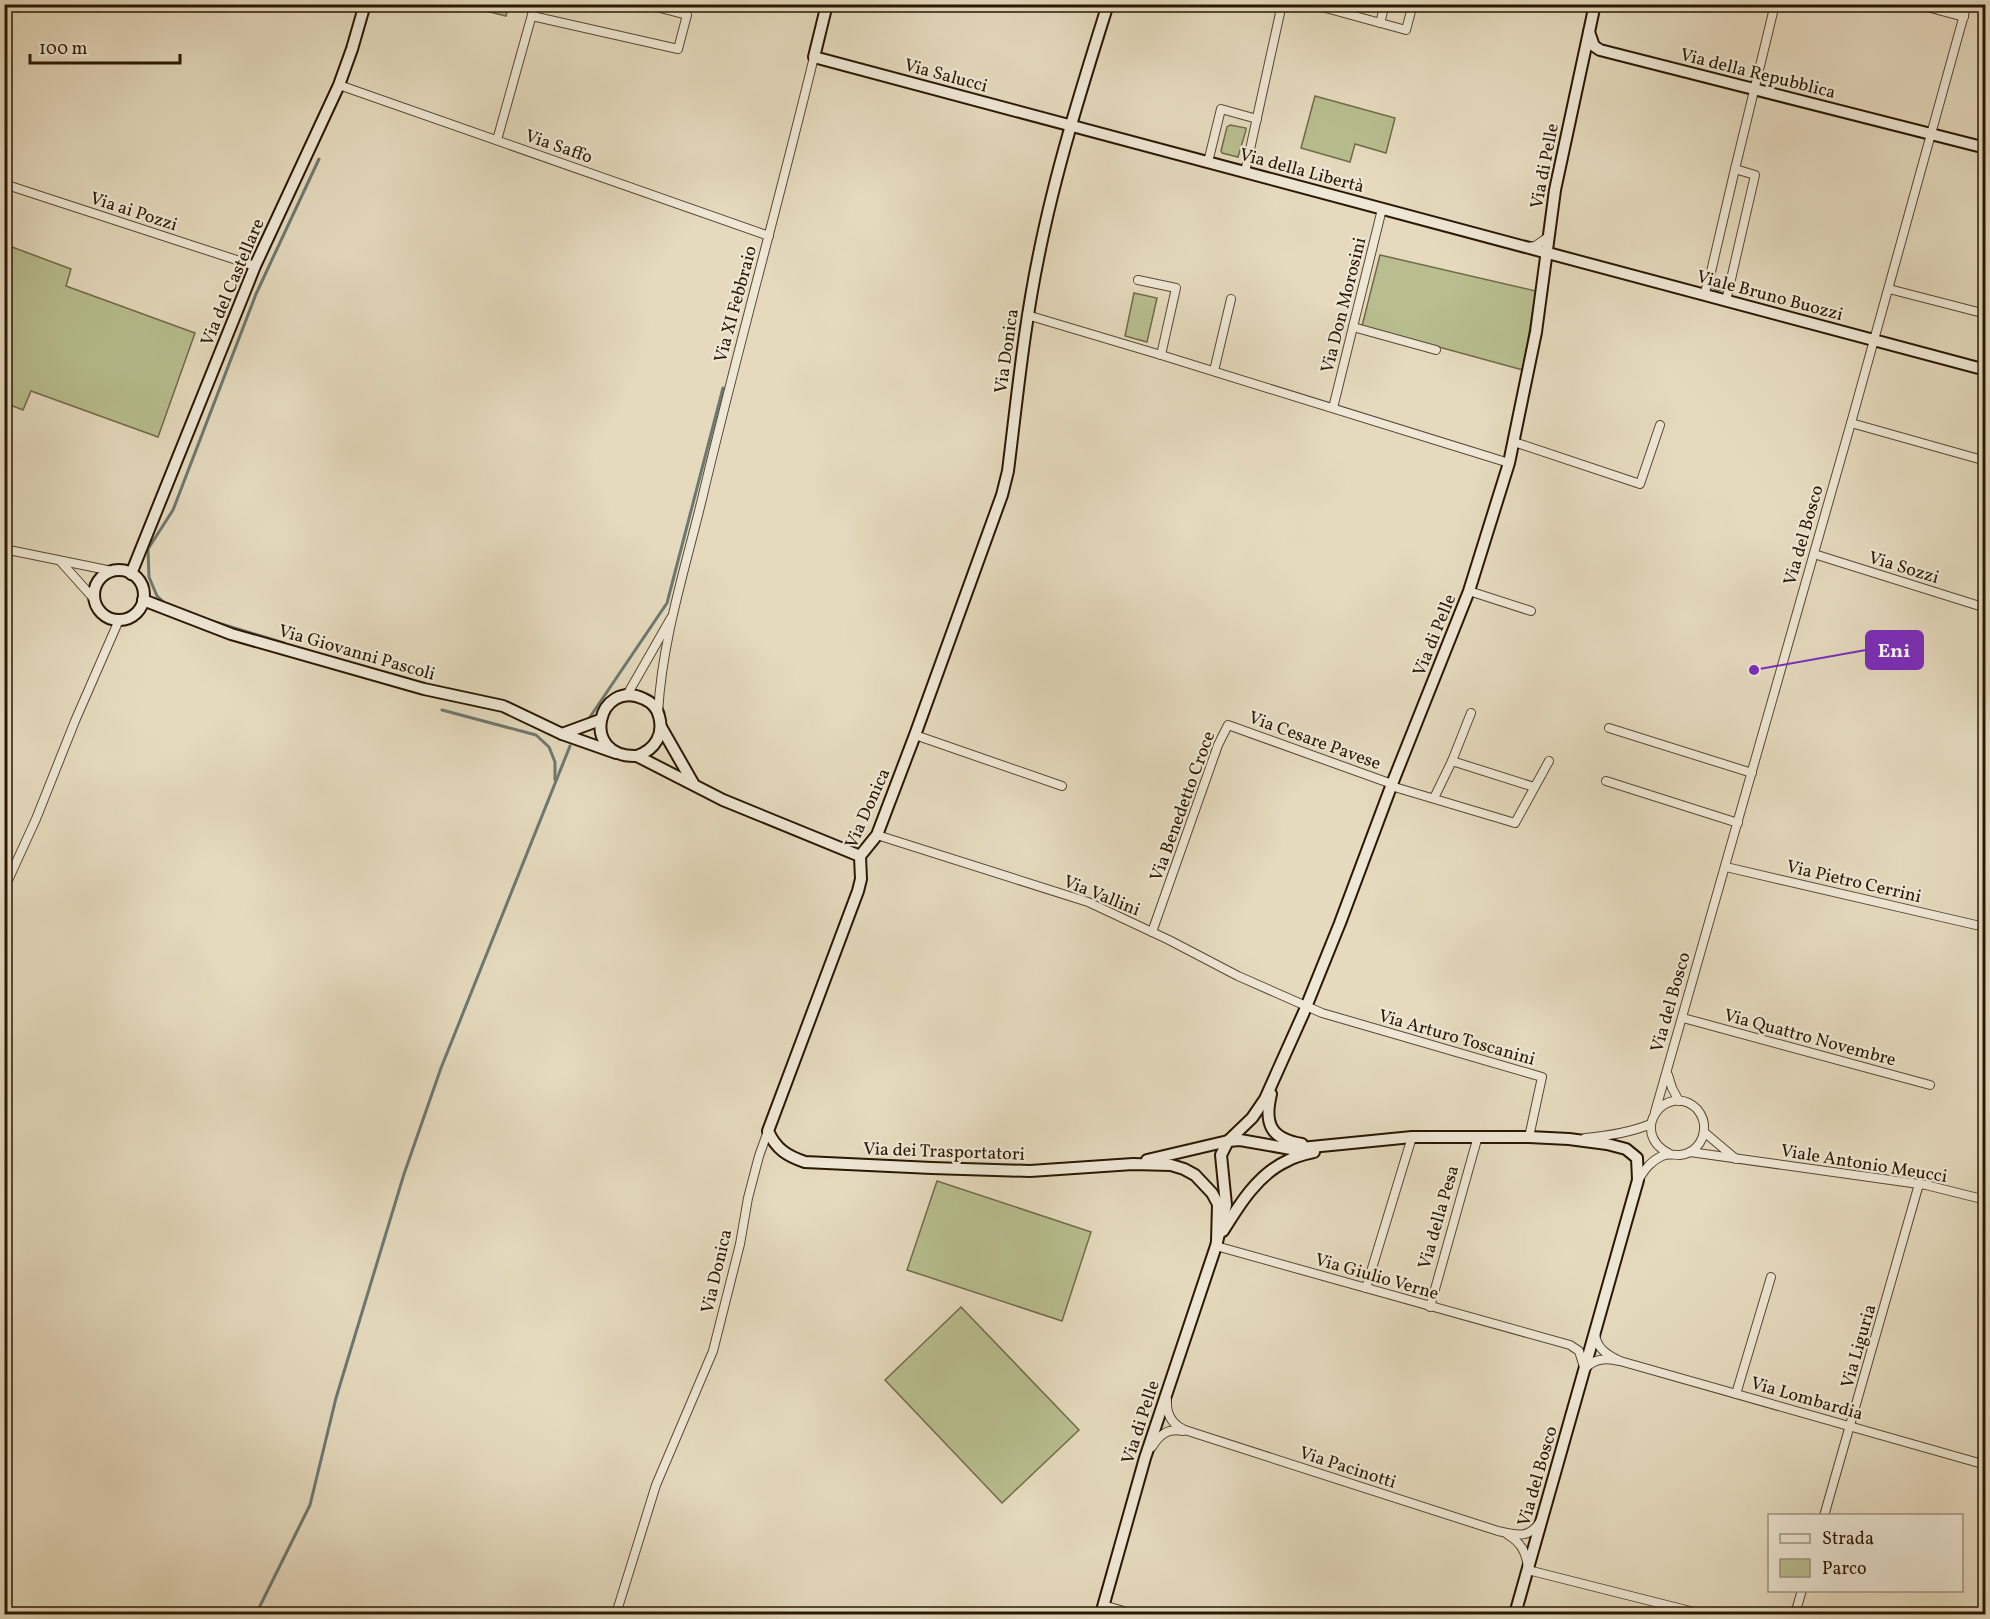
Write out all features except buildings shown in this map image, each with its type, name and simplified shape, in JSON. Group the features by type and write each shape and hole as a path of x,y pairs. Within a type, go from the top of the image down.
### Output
{"street":[{"name":"Via del Castellare","path":"131,574 255,266 339,86 365,4"},
{"path":"497,140 535,4"},
{"path":"532,16 678,49 687,15 645,4"},
{"name":"Via XI Febbraio","path":"658,713 660,679 709,468 827,4"},
{"name":"Via Donica","path":"616,1614 656,1485 713,1352 759,1156 858,891 861,879 860,856 877,835 1002,495 1008,471 1027,315 1043,235 1070,126 1108,4"},
{"path":"1245,172 1282,4"},
{"path":"1311,4 1406,30 1413,4"},
{"path":"1380,23 1385,4"},
{"name":"Via di Pelle","path":"1102,1610 1145,1458 1217,1244 1226,1205 1220,1161 1228,1140 1252,1118 1265,1099 1306,1007 1391,785 1469,591 1509,463 1536,332 1555,190 1595,4"},
{"path":"1704,295 1775,4"},
{"path":"1916,4 1964,18"},
{"name":"Via del Bosco","path":"1651,1124 1875,340 1967,4"},
{"name":"Via della Repubblica","path":"1589,28 1594,46 1600,50 1986,148"},
{"name":"Via Salucci","path":"814,57 1070,126"},
{"name":"Via Saffo","path":"339,86 769,236"},
{"path":"1208,162 1221,109 1257,119"},
{"name":"Via della Libertà","path":"1070,126 1545,252"},
{"path":"1726,301 1755,175 1735,169"},
{"name":"Via ai Pozzi","path":"4,184 255,266"},
{"name":"Via Don Morosini","path":"1333,408 1382,209"},
{"path":"1526,248 1535,246 1548,237"},
{"name":"Viale Bruno Buozzi","path":"1545,252 1986,370"},
{"path":"1138,279 1176,288 1161,354"},
{"path":"1709,280 1718,286 1729,287"},
{"path":"1889,289 1986,314"},
{"path":"1214,371 1231,299"},
{"path":"1027,315 1161,354 1509,463"},
{"path":"1353,327 1436,350"},
{"path":"1851,423 1986,461"},
{"path":"1514,442 1640,484 1660,425"},
{"path":"4,549 61,562 112,571 121,570 131,574 140,582 143,600 135,615 127,619 119,620 105,616 99,610 95,600 94,591 98,582 112,571"},
{"name":"Via Sozzi","path":"1814,554 1986,608"},
{"path":"61,562 95,600"},
{"path":"1469,591 1531,611"},
{"name":"Via Giovanni Pascoli","path":"143,600 231,634 424,689 503,706 562,734 616,753 637,756 723,800 860,856"},
{"name":"Via XI Febbraio","path":"627,695 675,612"},
{"path":"4,889 36,819 119,620"},
{"path":"616,753 603,740 600,730 600,720 608,705 616,698 627,695 648,700 658,713 661,727 693,784"},
{"path":"1434,798 1471,713"},
{"path":"562,734 600,720"},
{"name":"Via Cesare Pavese","path":"1228,725 1391,785 1515,823 1534,787"},
{"name":"Via Benedetto Croce","path":"1152,932 1218,745 1228,725"},
{"path":"637,756 653,747 659,738 661,727"},
{"path":"1609,728 1752,773"},
{"path":"915,735 1062,786"},
{"path":"1452,761 1534,787 1549,761"},
{"path":"1606,782 1738,823"},
{"name":"Via Vallini","path":"877,835 1088,902 1306,1007"},
{"name":"Via Pietro Cerrini","path":"1726,867 1976,925"},
{"name":"Via Arturo Toscanini","path":"1306,1007 1542,1077 1529,1137"},
{"name":"Via Quattro Novembre","path":"1683,1018 1930,1085"},
{"name":"Via del Bosco","path":"1667,1074 1679,1101"},
{"name":"Via della Pesa","path":"1275,1077 1267,1109 1269,1123 1275,1133 1281,1138 1299,1144 1332,1146"},
{"path":"1655,1112 1669,1102 1679,1101 1692,1105 1699,1111 1703,1118 1704,1132 1701,1142 1690,1152"},
{"path":"1651,1124 1651,1134 1655,1143 1670,1154"},
{"name":"Via della Pesa","path":"1569,1139 1636,1131 1651,1124"},
{"name":"Via dei Trasportatori","path":"768,1131 772,1141 779,1149 805,1162 1030,1171 1132,1164 1171,1165 1184,1169 1201,1180 1218,1204 1217,1244"},
{"path":"1704,1132 1737,1160"},
{"name":"Via della Pesa","path":"1430,1307 1478,1136"},
{"name":"Via della Pesa","path":"1228,1140 1291,1149 1412,1137 1478,1136 1569,1139 1626,1149 1636,1158 1638,1180"},
{"path":"1366,1288 1412,1137"},
{"name":"Via dei Trasportatori","path":"1132,1164 1228,1140"},
{"name":"Via di Pelle","path":"1217,1244 1236,1209 1260,1180 1274,1168 1288,1160 1332,1146"},
{"name":"Via del Bosco","path":"1515,1614 1638,1180 1655,1160 1670,1154 1681,1155 1690,1152"},
{"name":"Viale Antonio Meucci","path":"1690,1152 1919,1184 1986,1200"},
{"name":"Via Liguria","path":"1824,1514 1919,1184"},
{"name":"Via Giulio Verne","path":"1217,1244 1430,1307 1570,1345 1579,1352 1584,1370"},
{"path":"1736,1394 1771,1276"},
{"name":"Via Lombardia","path":"1596,1330 1598,1344 1607,1354 1620,1361"},
{"name":"Via Lombardia","path":"1584,1370 1590,1363 1598,1360 1620,1361 1986,1465"},
{"name":"Via Pacinotti","path":"1171,1381 1167,1400 1168,1413 1174,1423 1188,1431 1498,1531 1527,1535 1534,1530 1543,1517"},
{"name":"Via Pacinotti","path":"1145,1458 1152,1445 1163,1433 1172,1430 1188,1431"},
{"name":"Via Pacinotti","path":"1498,1531 1511,1537 1522,1546 1528,1570"},
{"path":"1528,1570 1676,1611 1702,1614"},
{"path":"1795,1614 1801,1592"},
{"path":"1102,1610 1134,1614"}],"green space":[{"path":"462,5 509,5 506,16"},
{"path":"1315,96 1395,118 1386,153 1355,144 1350,162 1301,148"},
{"path":"1230,125 1246,128 1238,157 1221,151 1227,127"},
{"path":"4,244 71,269 66,286 195,333 158,437 31,391 23,410 5,403"},
{"path":"1380,255 1536,291 1523,370 1362,326"},
{"path":"1134,293 1157,298 1147,342 1125,336"},
{"path":"937,1181 1091,1232 1062,1321 907,1270"},
{"path":"961,1307 1079,1430 1002,1503 885,1380"}],"waterway":[{"path":"168,606 157,596 149,577 148,549 173,510 256,294 319,159"},
{"path":"590,717 667,603 723,388"},
{"path":"202,618 284,643"},
{"path":"442,710 536,735 549,747 555,762 555,780"},
{"path":"256,1614 310,1505 336,1398 404,1174 441,1068 570,746"}],"place":[{"name":"Eni","path":"1754,670"}]}
